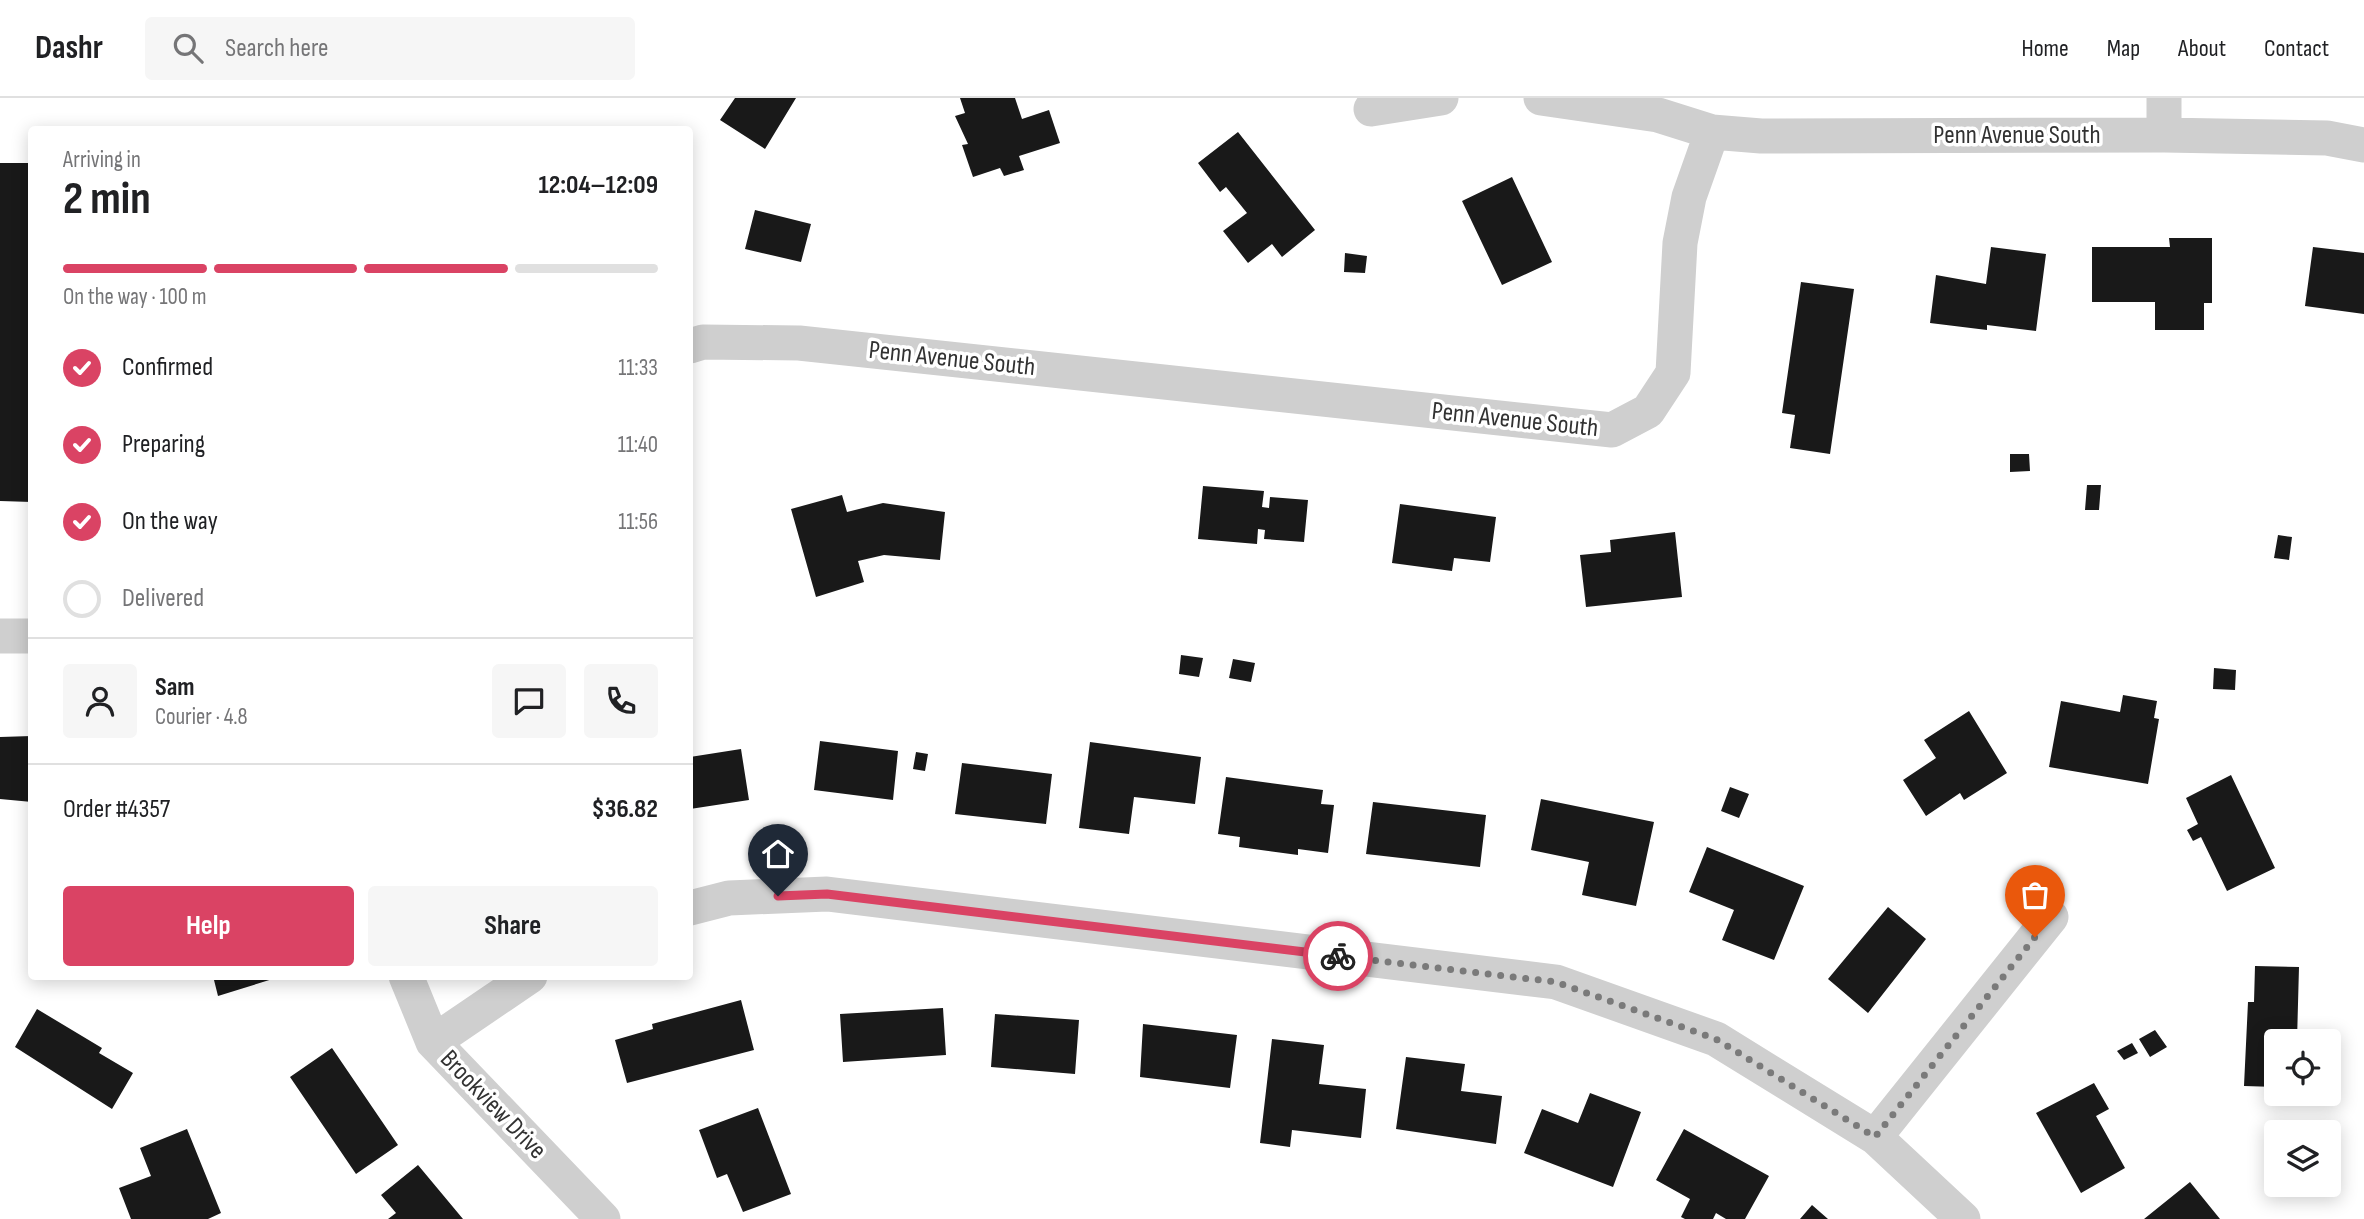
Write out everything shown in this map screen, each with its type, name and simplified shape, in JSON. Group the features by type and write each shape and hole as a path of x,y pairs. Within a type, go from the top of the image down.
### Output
{"street":[{"path":"1371,109 1441,98"},
{"path":"1541,98 1658,115 1712,132"},
{"path":"2164,98 2164,135"},
{"name":"Penn Avenue South","path":"693,345 703,342 799,343 1612,430 1648,411 1673,373 1680,243 1689,197 1712,132 1761,136 2164,135 2327,138 2364,145"},
{"path":"0,636 28,636"},
{"path":"693,907 729,898 827,894 1556,982 1716,1039 1875,1137 1963,1219"},
{"path":"1875,1137 2052,917"},
{"name":"Brookview Drive","path":"408,980 433,1042 603,1219"},
{"path":"433,1042 524,980"}],"building":[{"path":"735,98 796,98 765,149 720,120"},
{"path":"960,98 1015,98 1022,119 1049,110 1060,143 1019,156 1024,170 1004,176 1000,168 973,177 962,145 968,144 955,116 965,113"},
{"path":"1238,132 1315,230 1282,257 1272,244 1248,263 1223,231 1247,213 1226,187 1220,192 1198,163"},
{"path":"0,163 28,163 28,502 0,501"},
{"path":"1512,177 1552,262 1502,285 1462,201"},
{"path":"755,210 811,224 801,262 745,249"},
{"path":"2169,238 2212,238 2212,303 2204,303 2204,330 2155,330 2155,302 2092,302 2092,247 2170,247"},
{"path":"1991,247 2046,254 2036,331 1987,325 1987,330 1930,323 1936,275 1986,284"},
{"path":"2313,247 2364,253 2364,314 2305,306"},
{"path":"1345,253 1367,256 1365,273 1344,272"},
{"path":"1801,282 1854,289 1830,454 1790,448 1795,415 1782,413"},
{"path":"2010,454 2029,454 2030,471 2010,472"},
{"path":"2087,485 2101,485 2099,510 2085,510"},
{"path":"1203,486 1264,491 1262,507 1269,508 1270,497 1308,500 1304,542 1264,539 1265,530 1258,529 1257,544 1198,539"},
{"path":"842,495 847,512 883,503 945,512 940,560 884,555 858,561 864,582 816,597 791,509"},
{"path":"1400,504 1496,517 1490,562 1454,558 1452,571 1392,563"},
{"path":"1675,532 1682,597 1586,607 1580,555 1611,552 1610,540"},
{"path":"2278,535 2292,537 2289,560 2274,558"},
{"path":"1181,655 1203,658 1199,677 1179,674"},
{"path":"1233,659 1255,663 1251,682 1229,678"},
{"path":"2214,668 2236,670 2235,690 2213,689"},
{"path":"2123,695 2157,701 2154,718 2159,719 2148,784 2049,767 2061,701 2120,712"},
{"path":"1969,711 2007,773 1964,800 1960,793 1926,816 1903,780 1936,758 1924,740"},
{"path":"28,736 28,802 0,799 0,737"},
{"path":"820,741 898,751 893,800 814,790"},
{"path":"1090,742 1201,757 1195,804 1134,797 1129,834 1079,828"},
{"path":"741,749 749,800 693,809 693,757"},
{"path":"916,752 928,754 925,771 913,769"},
{"path":"962,763 1052,774 1046,824 955,814"},
{"path":"2231,775 2275,868 2227,891 2201,837 2193,841 2187,830 2198,824 2186,798"},
{"path":"1226,777 1323,790 1321,804 1334,805 1328,853 1298,849 1298,855 1239,847 1240,837 1218,834"},
{"path":"1730,787 1749,794 1739,818 1721,811"},
{"path":"1541,799 1654,822 1636,906 1582,895 1589,862 1531,850"},
{"path":"1373,802 1486,815 1480,867 1366,854"},
{"path":"1707,847 1804,886 1774,960 1722,940 1734,910 1689,892"},
{"path":"1888,907 1926,939 1868,1013 1828,979"},
{"path":"2255,966 2299,967 2297,1029 2264,1029 2264,1087 2244,1086 2248,1002 2254,1002"},
{"path":"214,980 269,980 218,996"},
{"path":"741,1000 754,1050 627,1083 615,1040 653,1029 652,1024"},
{"path":"943,1008 946,1055 843,1062 840,1014"},
{"path":"37,1009 102,1048 99,1053 133,1073 112,1109 15,1047"},
{"path":"995,1014 1079,1020 1075,1074 991,1067"},
{"path":"1143,1024 1237,1035 1230,1088 1140,1077"},
{"path":"2155,1030 2167,1047 2150,1057 2139,1039"},
{"path":"1272,1039 1324,1045 1319,1084 1366,1089 1361,1138 1292,1130 1290,1147 1260,1143"},
{"path":"2132,1043 2138,1053 2124,1060 2117,1051"},
{"path":"332,1048 398,1145 356,1174 290,1077"},
{"path":"1406,1057 1465,1064 1461,1091 1502,1096 1496,1144 1396,1129"},
{"path":"2094,1083 2109,1109 2096,1116 2125,1168 2081,1193 2036,1113"},
{"path":"1590,1093 1641,1112 1613,1187 1524,1153 1542,1109 1578,1123"},
{"path":"758,1108 791,1194 743,1212 727,1174 717,1178 699,1130"},
{"path":"187,1129 221,1213 208,1219 131,1219 119,1188 151,1176 140,1148"},
{"path":"1684,1129 1769,1176 1745,1219 1726,1219 1716,1213 1713,1219 1681,1217 1690,1199 1656,1180"},
{"path":"418,1165 463,1219 388,1219 396,1213 381,1195"},
{"path":"2190,1182 2220,1219 2144,1219"},
{"path":"1812,1205 1828,1219 1800,1219"}],"way so far":[{"path":"1338,956 1556,982 1716,1039 1875,1137 2035,937"}],"route":[{"path":"778,896 827,894 1338,956"}]}
